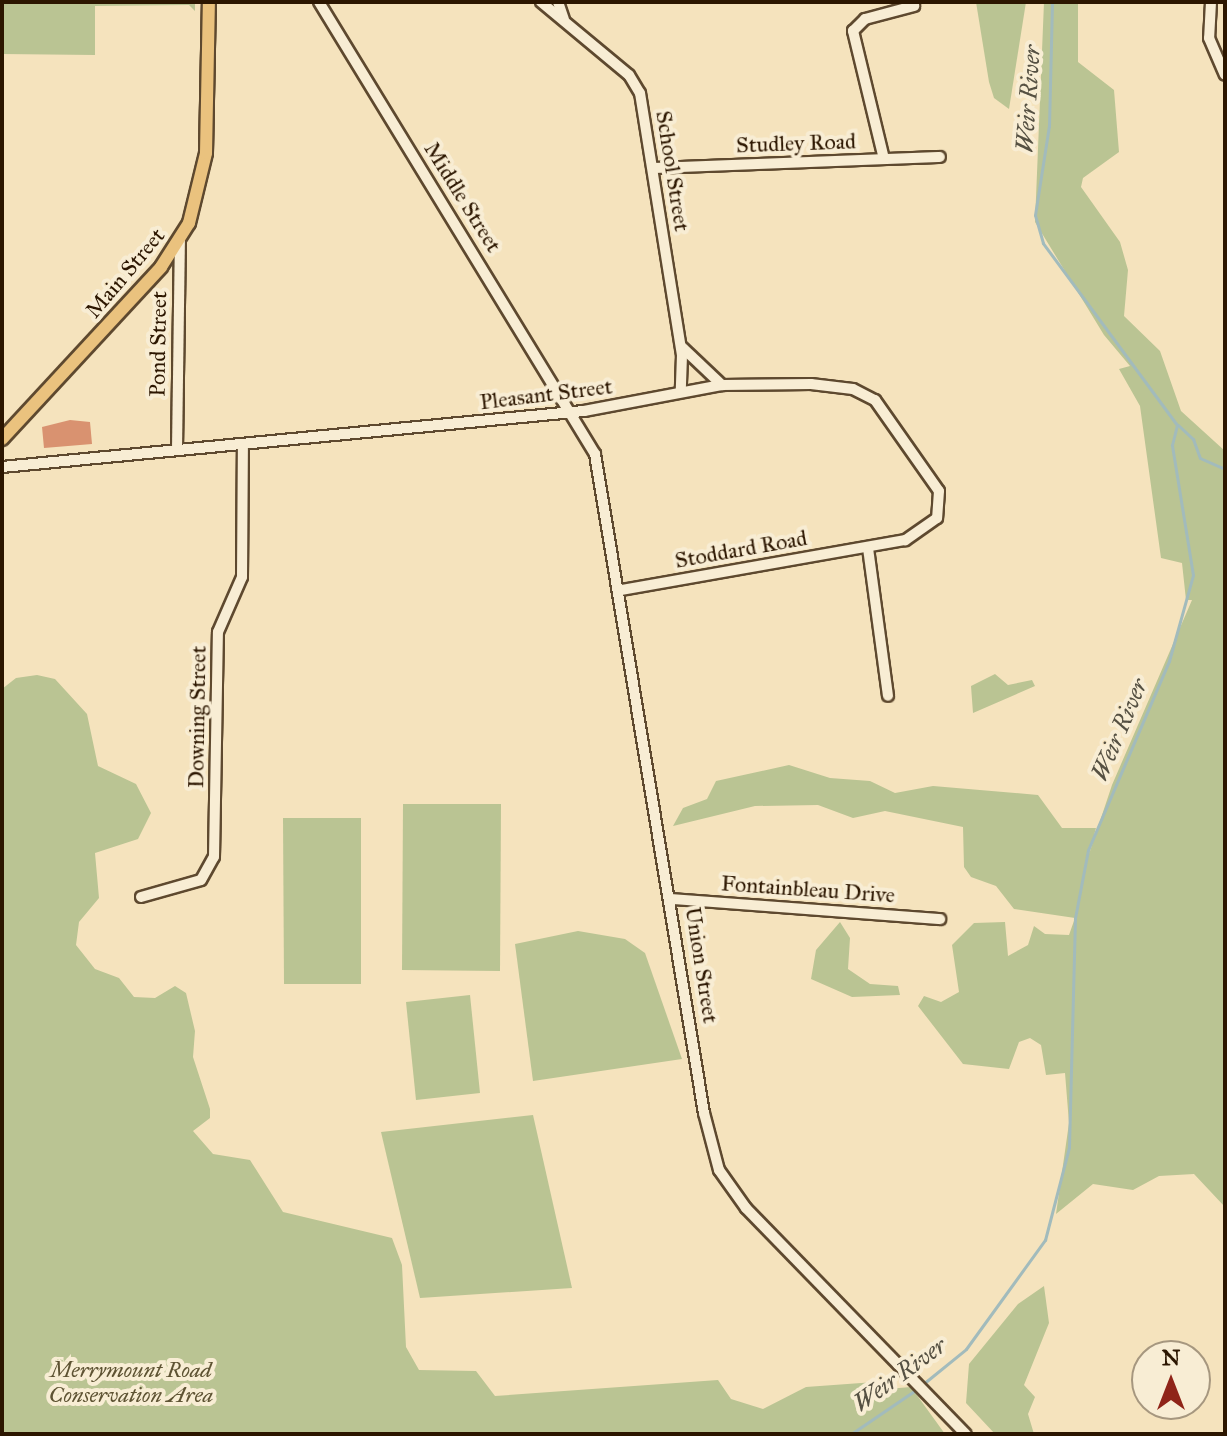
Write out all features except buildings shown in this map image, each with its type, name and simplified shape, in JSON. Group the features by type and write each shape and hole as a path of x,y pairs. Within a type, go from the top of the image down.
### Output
{"main road":[{"name":"Main Street","path":"2,439 180,240 205,164 209,2"}],"street":[{"name":"Middle Street","path":"319,2 573,413"},
{"name":"School Street","path":"541,2 635,82 653,168 680,342 681,391"},
{"path":"558,2 565,21"},
{"path":"1211,2 1209,38 1225,75"},
{"path":"884,159 851,40 865,19 914,6"},
{"name":"Studley Road","path":"653,168 940,157"},
{"name":"Pond Street","path":"177,449 180,240"},
{"path":"680,342 722,385"},
{"name":"Pleasant Street","path":"2,467 573,413 722,385 835,386 862,392 881,406 929,470 940,507 924,531 868,548"},
{"name":"Union Street","path":"573,413 601,473 672,899 704,1113 719,1170 756,1218 966,1434"},
{"name":"Downing Street","path":"141,897 201,880 214,857 218,632 242,577 243,446"},
{"path":"868,548 888,696"},
{"name":"Stoddard Road","path":"621,590 868,548"},
{"name":"Fontainbleau Drive","path":"672,899 940,919"}],"green space":[{"path":"2,2 195,2 195,11 189,5 95,6 95,55 2,54"},
{"path":"976,2 1026,2 1009,109 994,98 989,82"},
{"path":"1044,2 1078,2 1078,62 1114,90 1119,152 1083,178 1081,187 1120,242 1128,270 1124,316 1160,351 1181,411 1225,451 1225,1207 1194,1174 1159,1176 1133,1190 1093,1184 1056,1214 1069,1123 1065,1073 1046,1075 1041,1045 1030,1038 1019,1042 1009,1069 963,1064 918,1006 924,996 941,1002 959,992 952,945 974,923 1005,922 1008,956 1028,945 1034,926 1045,934 1069,935 1075,918 1014,909 996,886 971,877 964,867 963,827 885,811 853,818 818,805 755,806 673,826 683,808 707,799 716,781 789,765 830,778 870,781 895,793 933,786 1038,795 1062,828 1096,828 1089,854 1112,785 1192,600 1186,600 1182,563 1161,558 1140,406 1119,369 1130,366 1104,335 1035,222"},
{"path":"995,674 1008,685 1032,680 1035,686 973,713 971,686"},
{"name":"Merrymount Road Conservation Area","path":"37,675 55,679 87,714 98,766 136,784 151,813 138,839 95,853 99,898 79,922 76,945 95,969 119,978 134,997 155,998 175,986 186,993 195,1031 193,1057 210,1109 210,1118 193,1131 213,1154 250,1160 283,1212 392,1238 402,1265 406,1347 419,1370 476,1371 495,1396 718,1380 731,1399 763,1409 806,1387 875,1382 887,1389 911,1387 945,1434 2,1434 2,689 16,678"},
{"path":"403,804 501,804 500,971 402,970"},
{"path":"283,818 361,818 361,984 284,984"},
{"path":"840,922 850,938 848,969 870,984 898,986 900,995 852,997 811,979 816,950"},
{"path":"578,931 625,939 645,953 682,1059 533,1081 515,944"},
{"path":"470,995 480,1093 416,1100 406,1002"},
{"path":"533,1115 572,1288 420,1298 381,1132"},
{"path":"1044,1286 1049,1323 1024,1385 1035,1397 1028,1414 1034,1434 995,1434 966,1403 969,1364 1018,1304"}],"waterway":[{"name":"Weir River","path":"923,1384 966,1349 1045,1240 1069,1147 1075,918 1088,850 1169,661 1193,575 1172,445 1177,425 1043,243 1035,215 1049,126 1052,2"},
{"path":"1178,425 1193,439 1200,458 1225,469"},
{"name":"Weir River","path":"851,1434 917,1389"}]}
